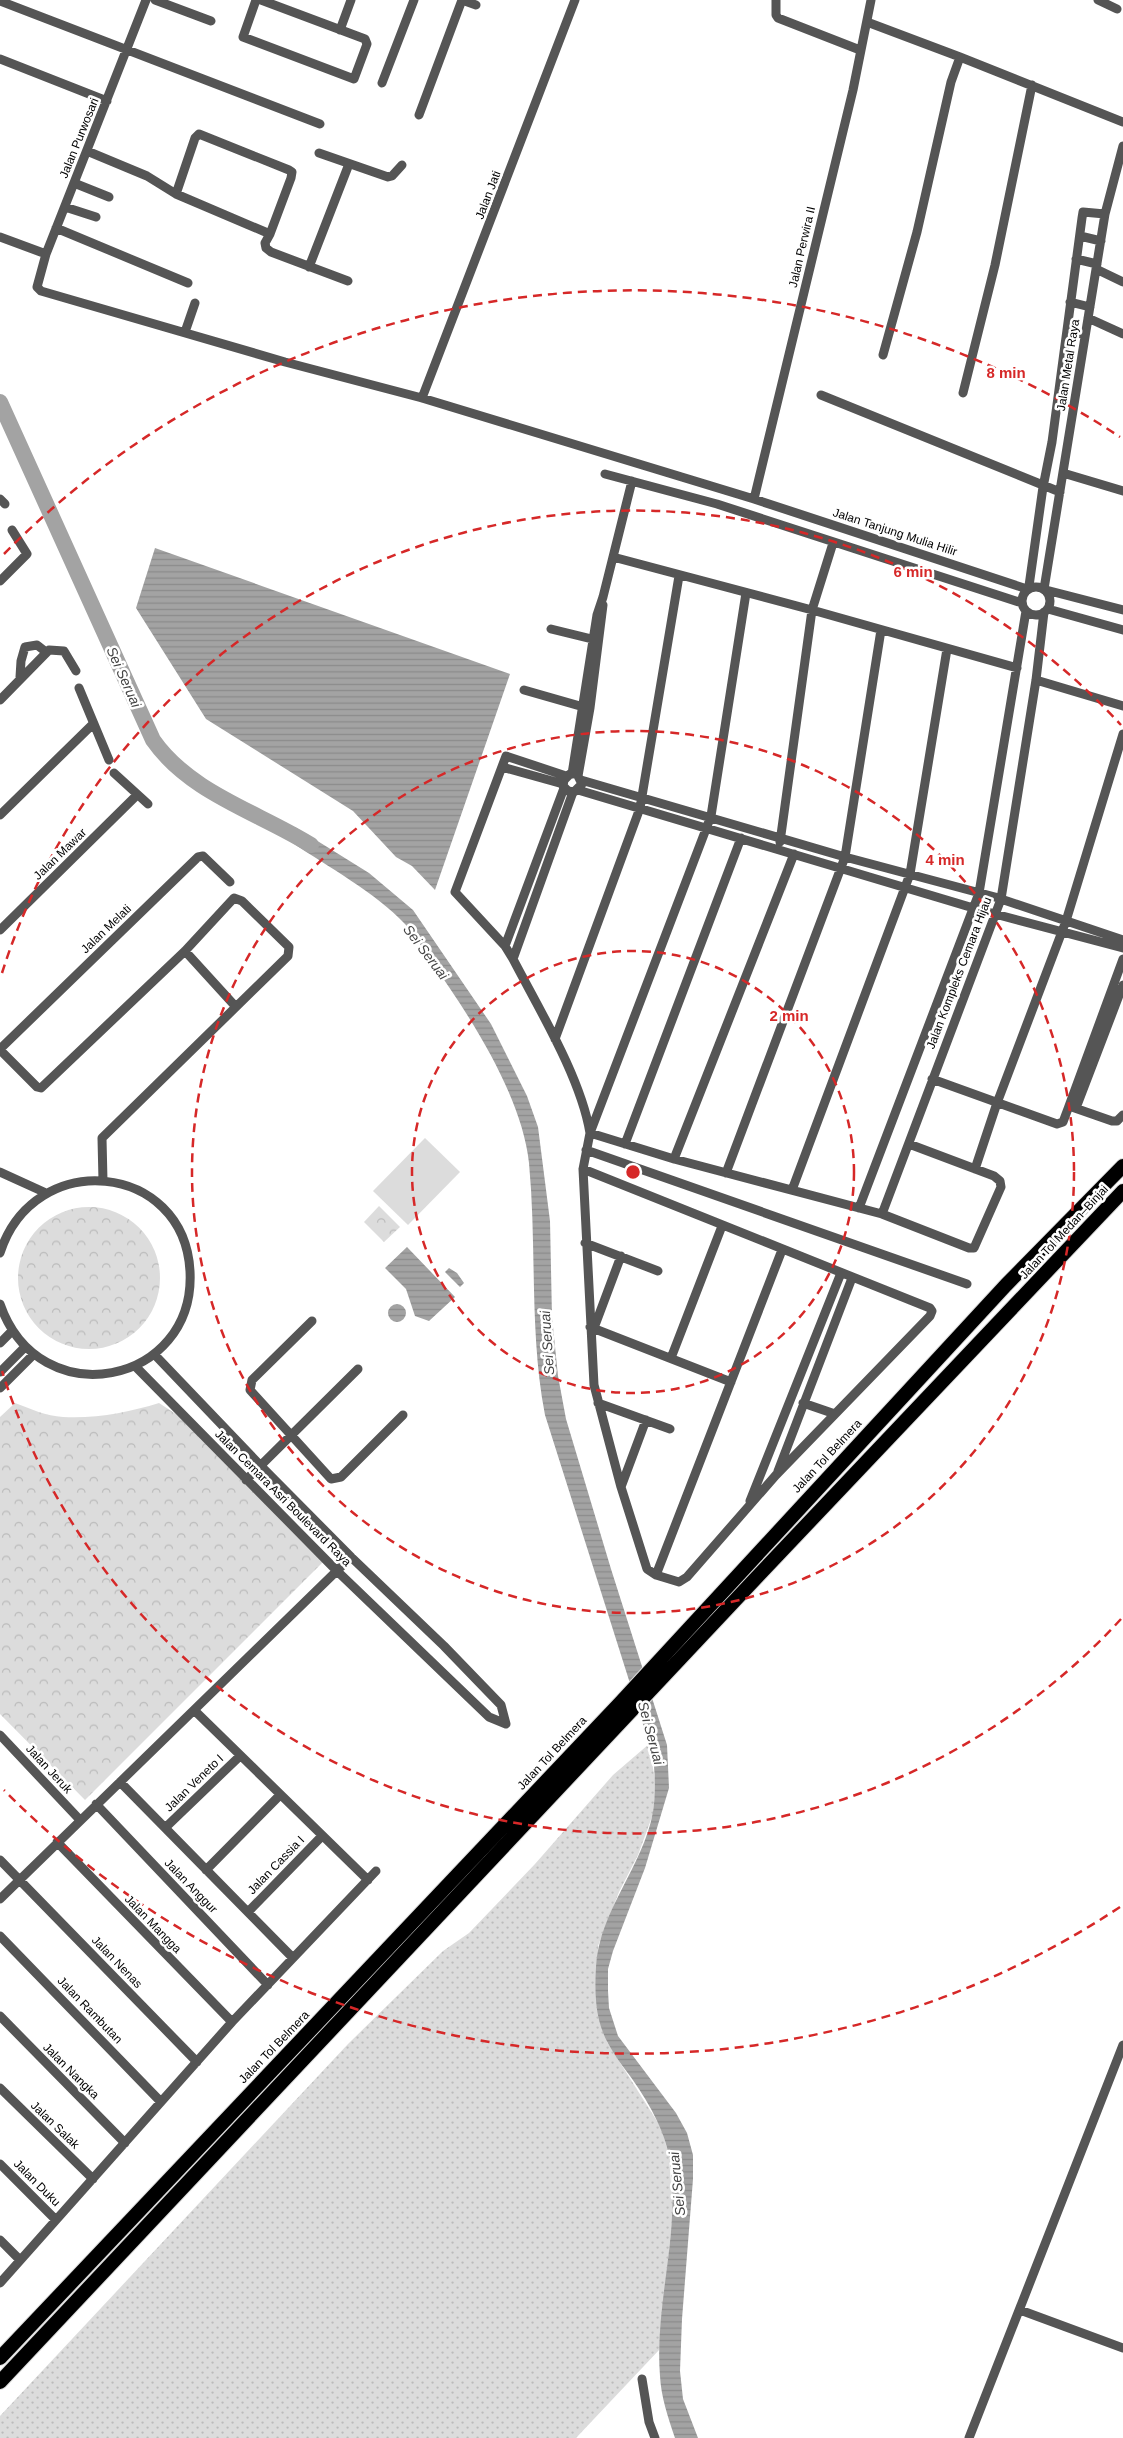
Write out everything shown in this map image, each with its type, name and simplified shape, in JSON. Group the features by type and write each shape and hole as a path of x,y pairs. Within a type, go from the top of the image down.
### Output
{"highway":[{"name":"Jalan Tol Belmera","path":"0,2358 621,1702 1006,1285 1123,1166"},
{"name":"Jalan Tol Medan–Binjai","path":"2,2380 1123,1191"},
{"path":"0,2347 49,2297 64,2290"}],"street":[{"name":"Jalan Purwosari","path":"37,287 46,254 146,0"},
{"path":"155,0 211,21"},
{"path":"256,0 242,37 353,79 367,42 363,38 340,30 283,4 261,0"},
{"path":"340,30 351,0"},
{"path":"382,83 414,0"},
{"path":"419,115 462,0 476,5"},
{"name":"Jalan Jati","path":"422,398 575,0"},
{"path":"776,0 776,15 778,18 860,50"},
{"name":"Jalan Perwira II","path":"754,499 853,90 871,0"},
{"path":"1098,0 1117,9"},
{"path":"0,2 320,124"},
{"path":"867,22 1123,122"},
{"path":"883,356 917,232 951,82 960,57"},
{"path":"0,59 107,101"},
{"path":"963,394 995,265 1021,128 1032,85"},
{"path":"176,194 195,138 199,134 289,170 292,172 291,178 265,243 266,248 309,267 348,281"},
{"name":"Jalan Metal Raya","path":"1045,590 1052,490 1063,473 1105,214 1123,147"},
{"path":"87,151 158,181 176,194 270,234"},
{"path":"319,154 388,177 392,176 402,165"},
{"path":"309,267 349,164"},
{"path":"74,184 109,197"},
{"path":"65,207 96,218"},
{"path":"1024,607 1024,593 1028,588 1052,490 1057,406 1083,212 1105,214"},
{"path":"56,228 188,283"},
{"path":"1080,236 1101,241"},
{"path":"0,237 46,254"},
{"path":"1076,259 1097,266 1123,282"},
{"name":"Jalan Tanjung Mulia Hilir","path":"37,287 44,292 285,362 422,398 754,499 1028,588"},
{"path":"1070,302 1090,307"},
{"path":"185,332 195,303"},
{"path":"1088,318 1123,334"},
{"path":"1067,330 1085,335"},
{"path":"821,395 1052,490"},
{"path":"1057,406 1072,412"},
{"path":"1063,473 1123,491"},
{"path":"605,474 717,504 1024,607 1035,615 1046,610 1123,630"},
{"path":"505,946 571,779 586,708 603,597 632,481"},
{"path":"0,581 27,554 12,530"},
{"path":"779,850 812,610 833,543"},
{"path":"613,557 812,610 1017,668"},
{"path":"555,1039 641,804 679,576"},
{"path":"1028,588 1045,590 1123,610"},
{"path":"1045,590 1050,599 1046,610"},
{"path":"583,1168 722,1226 930,1308 932,1313 776,1475 682,1581 675,1581 656,1575 647,1569 621,1488 598,1403 585,1243 583,1168 590,1133 711,816 746,593"},
{"name":"Jalan Kompleks Cemara Hijau","path":"859,1208 982,894 1017,668 1024,607"},
{"name":"Jalan Kompleks Cemara Hijau","path":"882,1214 994,913 1036,680 1046,610"},
{"path":"551,629 596,640"},
{"path":"726,1172 845,857 881,630"},
{"path":"20,677 21,660 25,647 37,645 46,652"},
{"path":"0,700 46,652 55,649 64,651 76,671"},
{"path":"792,1190 910,874 947,649"},
{"path":"1036,680 1123,706"},
{"path":"79,688 109,760"},
{"path":"524,690 586,708"},
{"path":"0,815 93,724"},
{"path":"975,1168 997,1103 1066,921 1123,734"},
{"path":"590,1133 586,1109 555,1039 513,959 505,946 455,892 508,755 707,828 977,909 1123,948"},
{"path":"114,773 148,804"},
{"path":"513,959 576,791 582,784 571,779"},
{"path":"571,779 576,791"},
{"path":"576,791 711,816 845,857 998,898 1123,940"},
{"name":"Jalan Mawar","path":"0,930 137,795"},
{"path":"625,1144 741,838"},
{"path":"674,1159 794,854"},
{"name":"Jalan Melati","path":"0,1049 198,857 203,856 230,882"},
{"path":"0,1049 37,1088 41,1088 185,950 232,899 237,898 289,947 288,956 102,1138 103,1181"},
{"path":"185,950 236,1007"},
{"path":"1073,1107 1123,959"},
{"path":"932,1079 1060,1124 1073,1107 1123,985"},
{"path":"1073,1107 1112,1121 1117,1121 1123,1114"},
{"path":"590,1133 674,1159 882,1214 969,1248 974,1248 1001,1184 994,1176 908,1144"},
{"path":"586,1150 967,1284"},
{"path":"0,1172 46,1193"},
{"path":"0,1253 2,1237 28,1206 46,1193 74,1182 103,1181 126,1186 151,1199 171,1219 184,1244 190,1271 188,1300 175,1330 154,1354 135,1366 110,1374 83,1375 52,1366 33,1355 12,1331 0,1304"},
{"path":"671,1358 722,1226"},
{"path":"585,1243 658,1271"},
{"path":"656,1575 782,1250"},
{"path":"592,1328 621,1256"},
{"path":"747,1508 841,1273"},
{"path":"776,1475 852,1278"},
{"path":"312,1322 252,1380 250,1390 331,1479 337,1479 403,1415"},
{"path":"592,1328 731,1382"},
{"path":"0,1343 12,1331"},
{"path":"0,1372 25,1347"},
{"name":"Jalan Cemara Asri Boulevard Raya","path":"135,1366 336,1570 489,1717 506,1724 501,1705 429,1632 350,1557 154,1354"},
{"path":"2,1384 33,1355"},
{"path":"246,1480 358,1369"},
{"path":"598,1403 670,1429"},
{"path":"803,1403 835,1414"},
{"path":"621,1488 646,1420"},
{"path":"0,1899 350,1557"},
{"path":"417,1646 429,1632"},
{"path":"194,1710 368,1880"},
{"name":"Jalan Jeruk","path":"0,1735 80,1820"},
{"name":"Jalan Veneto I","path":"166,1827 240,1756"},
{"path":"120,1782 293,1958"},
{"path":"206,1870 280,1795"},
{"name":"Jalan Anggur","path":"96,1804 268,1985"},
{"name":"Jalan Cassia I","path":"248,1912 322,1836"},
{"name":"Jalan Mangga","path":"57,1842 232,2022"},
{"name":"Jalan Nenas","path":"0,1860 197,2062"},
{"path":"0,2283 232,2022 376,1871"},
{"name":"Jalan Rambutan","path":"0,1936 161,2102"},
{"name":"Jalan Nangka","path":"0,2016 125,2143"},
{"path":"969,2438 1123,2045"},
{"name":"Jalan Salak","path":"0,2088 93,2179"},
{"name":"Jalan Duku","path":"0,2164 56,2220"},
{"path":"0,2240 20,2260"},
{"path":"1020,2310 1123,2348"},
{"path":"642,2379 653,2437"}],"green space":[{"path":"425,1138 460,1172 408,1225 373,1191"},
{"path":"379,1206 400,1227 384,1242 364,1222"},
{"path":"89,1207 116,1213 128,1219 139,1228 148,1239 154,1251 160,1278 154,1305 148,1317 139,1328 128,1337 116,1343 89,1349 62,1343 50,1337 39,1328 30,1317 24,1305 18,1278 24,1251 30,1239 39,1228 50,1219 62,1213"},
{"path":"15,1403 51,1415 87,1417 112,1414 159,1403 185,1420 324,1561 85,1800 0,1714 0,1417"},
{"path":"649,1744 656,1786 653,1814 638,1855 619,1892 598,1946 607,2042 662,2129 669,2157 673,2210 660,2349 576,2438 0,2438 0,2416 348,2044 443,1951 469,1933 535,1864 613,1775"}],"water":[{"path":"155,548 510,674 435,890 412,866 396,857 353,811 206,719 136,608"},
{"path":"295,827 369,873 413,910 491,1024 527,1096 538,1127 550,1221 552,1317 558,1376 566,1419 667,1745 669,1788 645,1868 613,1951 608,1969 608,1991 609,2008 618,2036 676,2113 687,2133 693,2155 680,2371 683,2399 698,2438 675,2438 665,2407 661,2384 659,2349 672,2212 672,2184 667,2147 659,2125 648,2104 616,2056 601,2028 595,1987 599,1947 605,1927 648,1832 655,1797 653,1756 545,1415 537,1352 531,1195 529,1163 524,1137 516,1111 492,1057 462,1006 412,933 380,901 291,842"},
{"path":"407,1247 455,1297 429,1321 415,1316 406,1289 385,1268"},
{"path":"449,1268 457,1273 464,1283 460,1287 445,1272"},
{"path":"397,1304 403,1307 406,1313 403,1319 397,1322 391,1319 388,1313 391,1307"}],"waterway":[{"name":"Sei Seruai","path":"0,402 153,740 168,758 205,788 311,845"}]}
